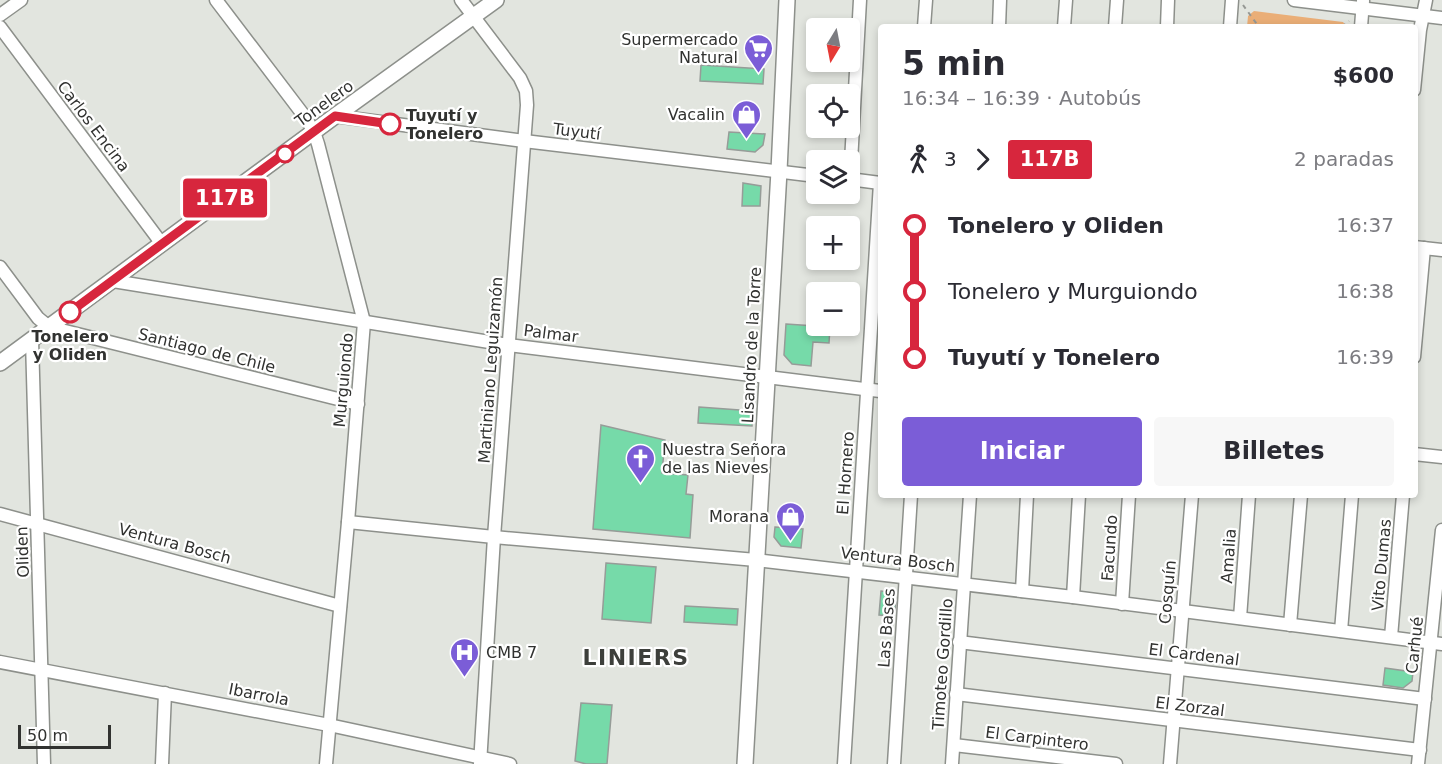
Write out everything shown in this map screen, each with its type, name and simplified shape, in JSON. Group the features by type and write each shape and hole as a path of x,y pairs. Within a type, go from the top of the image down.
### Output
{"street":[{"path":"0,15 21,0"},
{"name":"Murguiondo","path":"216,0 314,132 364,322 326,764"},
{"name":"Martiniano Leguizamón","path":"461,0 520,78 526,91 527,105 494,537 480,761"},
{"name":"Tonelero","path":"0,363 496,0"},
{"name":"Lisandro de la Torre","path":"746,764 787,0"},
{"path":"852,150 860,0"},
{"path":"924,24 926,0"},
{"path":"999,24 1000,0"},
{"path":"1064,24 1066,0"},
{"path":"1115,24 1117,0"},
{"path":"1167,24 1168,0"},
{"path":"1230,24 1232,0"},
{"path":"1294,0 1363,4 1442,18"},
{"path":"1418,50 1426,0"},
{"path":"1361,24 1363,4"},
{"name":"Carlos Encina","path":"0,27 162,244"},
{"name":"Tuyutí","path":"335,116 806,175"},
{"path":"860,181 878,183"},
{"name":"El Hornero","path":"844,764 878,215"},
{"path":"1418,270 1419,248 1442,250"},
{"path":"0,267 38,318 49,327"},
{"name":"Palmar","path":"113,281 508,345 878,391"},
{"name":"Santiago de Chile","path":"49,327 358,404"},
{"name":"Oliden","path":"32,340 44,764"},
{"path":"1418,454 1442,457"},
{"name":"Las Bases","path":"894,764 911,498"},
{"name":"Timoteo Gordillo","path":"952,764 970,498"},
{"path":"1022,591 1027,498"},
{"path":"1073,597 1079,498"},
{"name":"Facundo","path":"1122,604 1130,498"},
{"name":"Cosquín","path":"1170,764 1192,498"},
{"name":"Amalia","path":"1240,618 1249,498"},
{"path":"1290,625 1301,498"},
{"path":"1341,631 1352,498"},
{"name":"Vito Dumas","path":"1391,637 1403,498"},
{"name":"Ventura Bosch","path":"0,513 340,606"},
{"name":"Ventura Bosch","path":"348,522 855,571 1436,643"},
{"name":"Carhué","path":"1418,764 1425,699 1436,643 1442,530"},
{"name":"El Cardenal","path":"959,642 1425,699"},
{"name":"Ibarrola","path":"0,662 329,725 480,761 510,764"},
{"path":"162,764 165,693"},
{"name":"El Zorzal","path":"957,694 1420,750"},
{"name":"El Carpintero","path":"954,745 1116,764"}],"path":[{"path":"1239,0 1257,24"}],"shaded area":[{"path":"1254,11 1345,24 1247,24 1248,16"}],"building":[{"path":"701,65 764,69 763,84 700,81"},
{"name":"Vacalin","path":"729,132 765,134 763,145 755,152 727,149"},
{"path":"743,183 761,186 760,206 742,206"},
{"path":"786,324 806,325 806,336 829,336 829,343 813,342 811,366 792,364 784,355"},
{"path":"699,407 753,411 752,426 698,423"},
{"name":"Nuestra Señora de las Nieves","path":"601,425 665,440 662,473 688,475 686,494 693,495 690,538 593,529"},
{"name":"Morana","path":"775,527 803,529 801,548 781,546 774,537"},
{"path":"606,563 656,567 651,623 602,619"},
{"path":"881,591 888,592 896,602 894,616 879,615"},
{"path":"685,606 738,609 737,625 684,622"},
{"path":"1385,668 1413,672 1412,681 1403,688 1383,685"},
{"path":"581,703 612,705 607,764 586,764 575,761"}],"bus line":[{"name":"117B","path":"70,312 335,116 390,124"}],"place":[{"name":"Supermercado Natural","path":"759,74"},
{"name":"Tuyutí y Tonelero","path":"390,124"},
{"name":"Vacalin","path":"746,140"},
{"name":"Tonelero y Oliden","path":"70,312"},
{"name":"Nuestra Señora de las Nieves","path":"641,484"},
{"name":"Morana","path":"790,542"},
{"name":"CMB 7","path":"465,678"}],"district":[{"name":"LINIERS","path":"636,657"}]}
